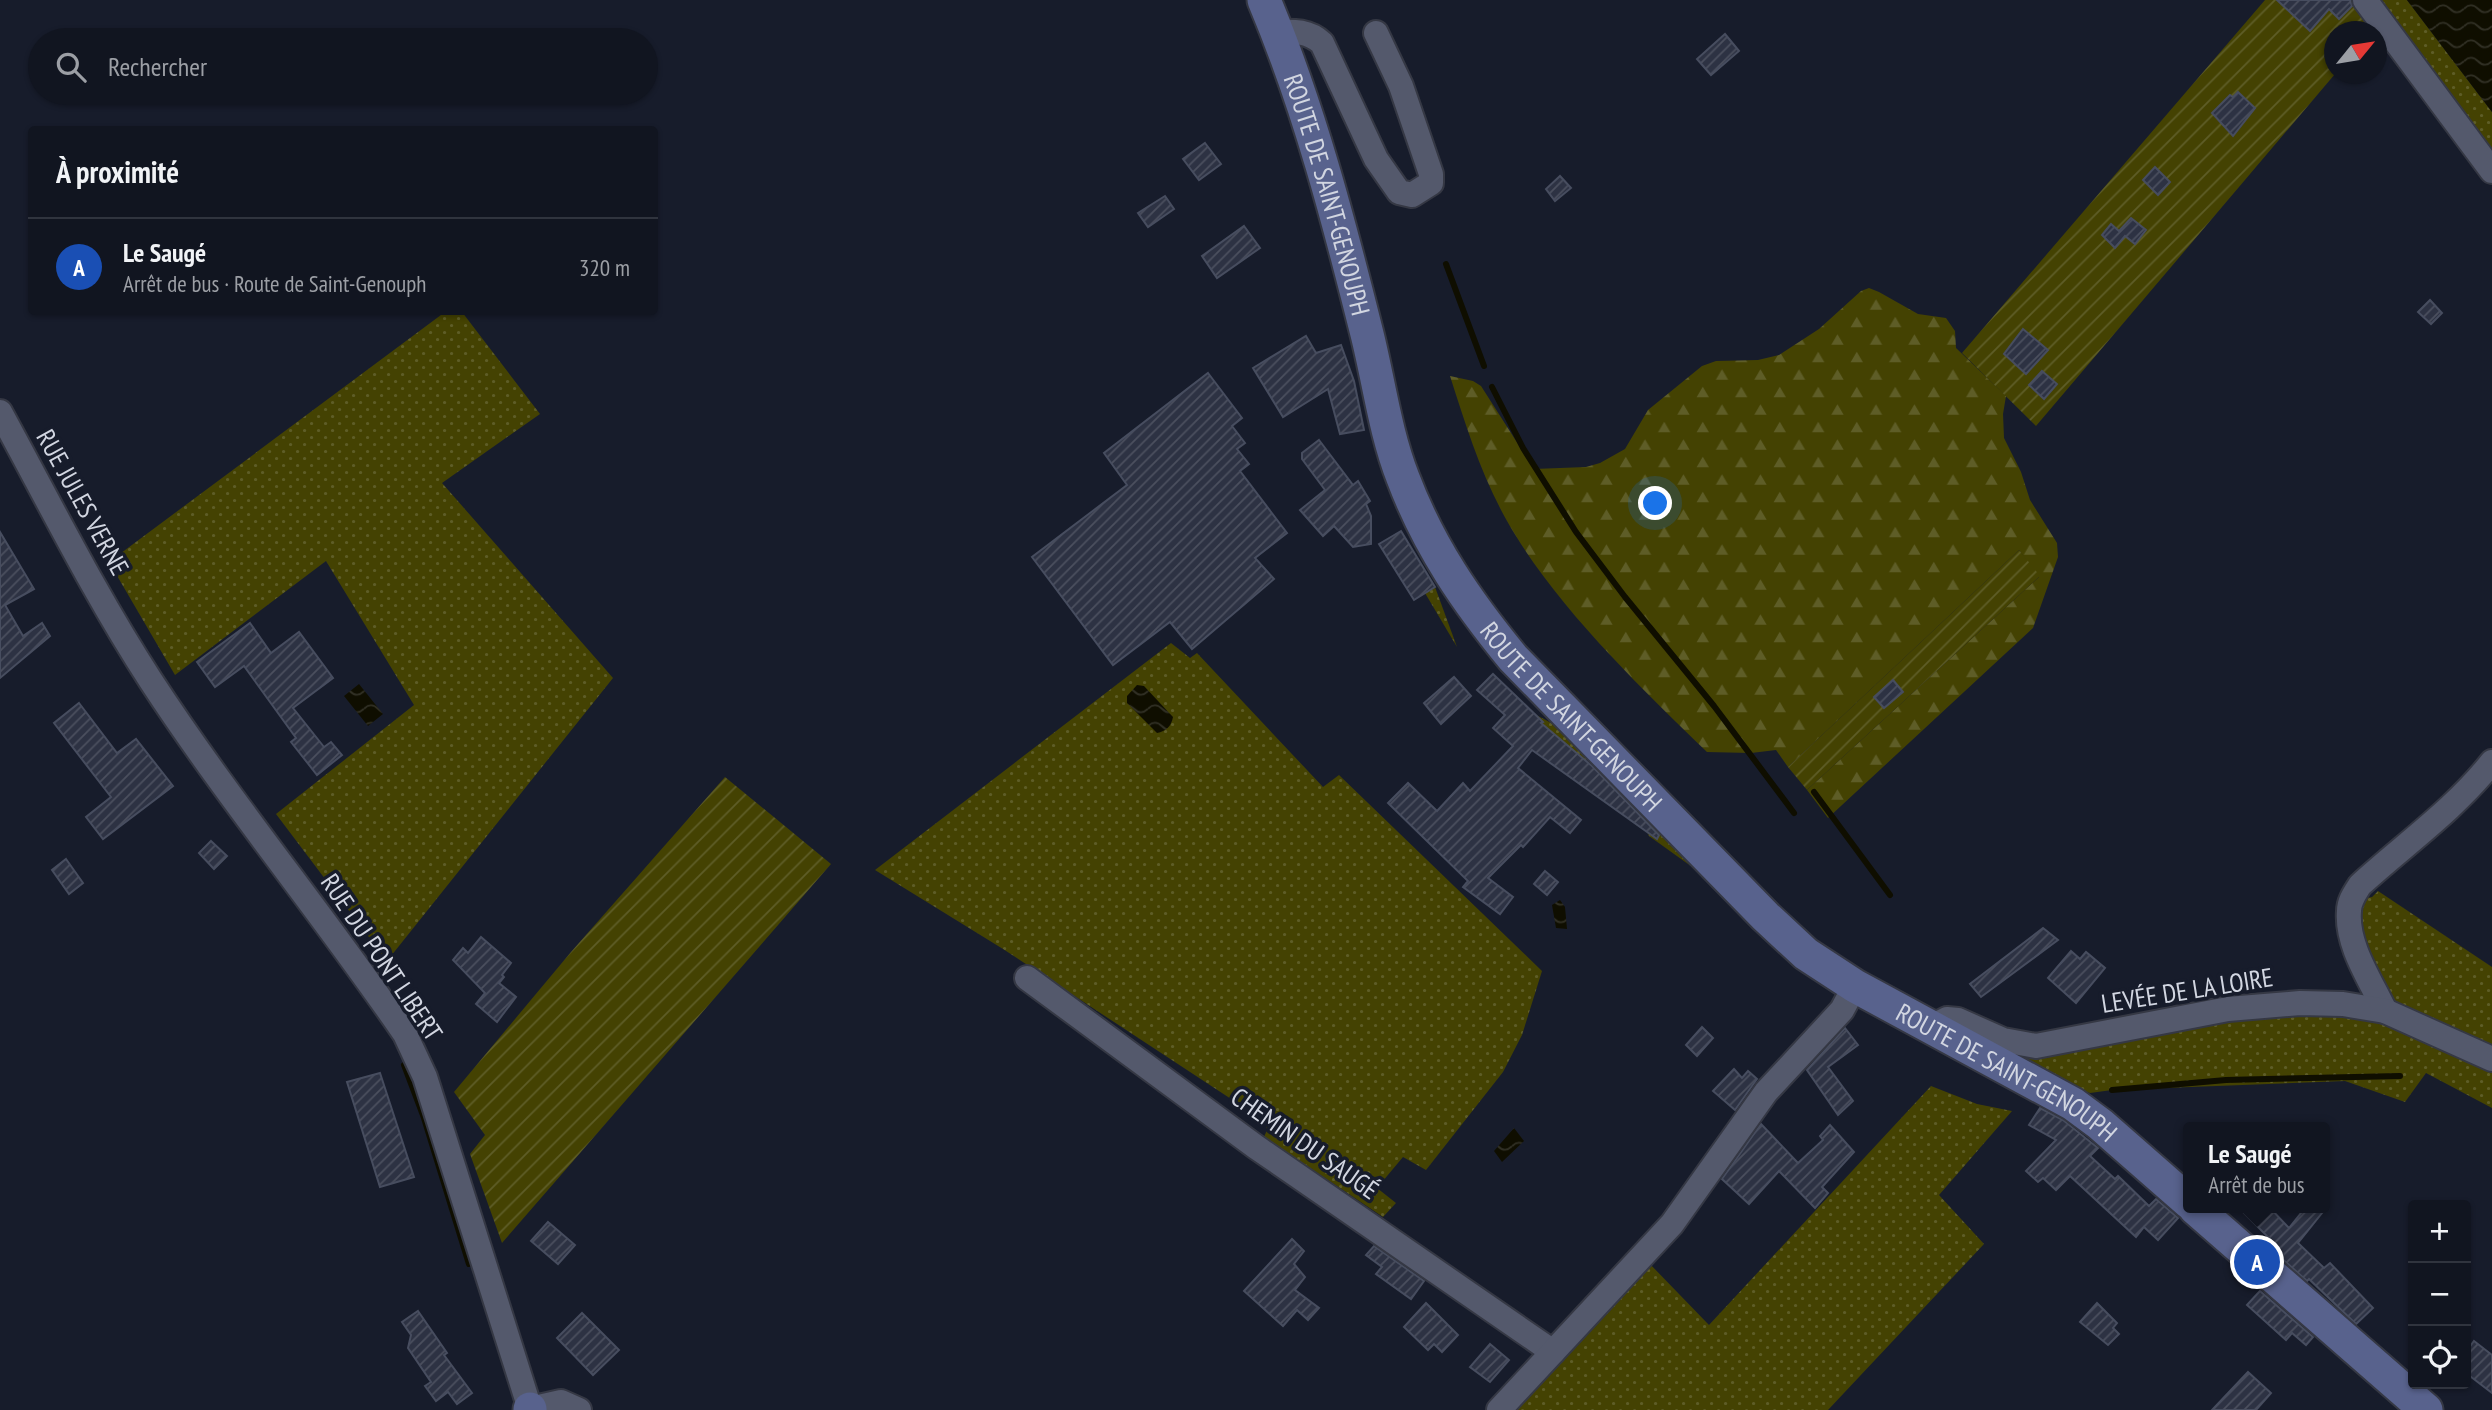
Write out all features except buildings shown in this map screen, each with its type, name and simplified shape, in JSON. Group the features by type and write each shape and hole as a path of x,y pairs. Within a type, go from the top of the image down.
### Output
{"street":[{"name":"ROUTE DE SAINT-GENOUPH","path":"1264,0 1315,147 1349,262 1393,449 1420,518 1452,578 1513,658 1766,918 1806,954 1855,986 1933,1030 2073,1104 2100,1124 2183,1197"},
{"path":"2365,0 2492,171"},
{"path":"1277,32 1300,32 1314,36 1322,43 1376,159 1399,192 1412,195 1431,183 1431,174 1401,86 1376,33"},
{"name":"RUE JULES VERNE","path":"0,412 114,620"},
{"name":"RUE DU PONT LIBERT","path":"114,620 150,680 198,750 405,1034 425,1077 530,1409"},
{"path":"2385,1011 2350,931 2349,909 2353,896 2374,872 2451,808 2492,762"},
{"name":"CHEMIN DU SAUGÉ","path":"1027,978 1256,1147 1553,1352"},
{"path":"1499,1410 1672,1224 1766,1091 1842,1010 1855,986"},
{"name":"LEVÉE DE LA LOIRE","path":"1933,1030 1947,1019 1958,1020 2003,1040 2036,1046 2228,1009 2332,1003 2385,1011 2492,1059"},
{"path":"2202,1213 2426,1410"},
{"path":"530,1409 561,1402 579,1410"}],"green space":[{"path":"2265,0 2352,0 2368,21 2324,21 2324,84 2327,84 2036,426 1962,353"},
{"path":"2373,0 2407,0 2492,112 2492,160"},
{"path":"1869,288 1918,314 1946,318 1955,331 1956,348 2006,396 2003,414 2004,438 2021,472 2030,500 2057,543 2058,557 2033,628 1828,818 1807,790 2039,577 2019,550 1788,767 1776,750 1751,753 1707,752 1599,642 1548,583 1526,552 1489,486 1450,376 1473,381 1481,386 1534,469 1586,467 1600,463 1625,449 1648,410 1702,366 1716,361 1758,360 1779,355 1819,329 1861,291"},
{"path":"441,315 464,315 540,414 442,483 613,678 387,961 276,814 414,705 326,561 175,675 109,562"},
{"path":"2019,550 2040,576 1807,790 1788,767"},
{"path":"1435,587 1457,647 1425,593"},
{"path":"1171,643 1190,658 1197,653 1323,787 1339,775 1542,971 1522,1035 1503,1072 1426,1170 1403,1157 1377,1188 1396,1203 1383,1217 1264,1137 1266,1123 1260,1118 1003,949 875,870"},
{"path":"1534,714 1577,740 1600,760 1734,897 1649,836 1645,828 1636,825 1643,815 1639,808 1627,799 1629,796 1587,759 1584,761"},
{"path":"725,777 831,864 502,1243 470,1154 485,1135 454,1092 571,952"},
{"path":"2378,891 2492,967 2492,1052 2393,1006 2359,940 2362,899 2372,897"},
{"path":"2273,1010 2370,1016 2492,1067 2492,1108 2426,1073 2405,1102 2345,1081 2090,1093 2050,1080 1992,1043"},
{"path":"1931,1086 1977,1104 2012,1111 1939,1195 1984,1244 1828,1410 1513,1410 1648,1262 1709,1325"}],"water":[{"path":"2407,0 2492,0 2492,112"},
{"path":"359,684 383,714 368,726 344,696"},
{"path":"1137,685 1144,686 1173,717 1165,730 1157,733 1127,703 1127,696"},
{"path":"1560,900 1565,907 1567,929 1556,928 1552,905"},
{"path":"1514,1128 1524,1141 1502,1162 1494,1151"}],"waterway":[{"path":"1446,264 1484,366"},
{"path":"1492,387 1523,448 1576,532 1714,706 1794,813"},
{"path":"1814,792 1890,895"},
{"path":"404,1065 424,1118 469,1264"},
{"path":"2112,1090 2226,1080 2400,1076"}],"place":[{"name":"Le Saugé","path":"2257,1262"}]}
